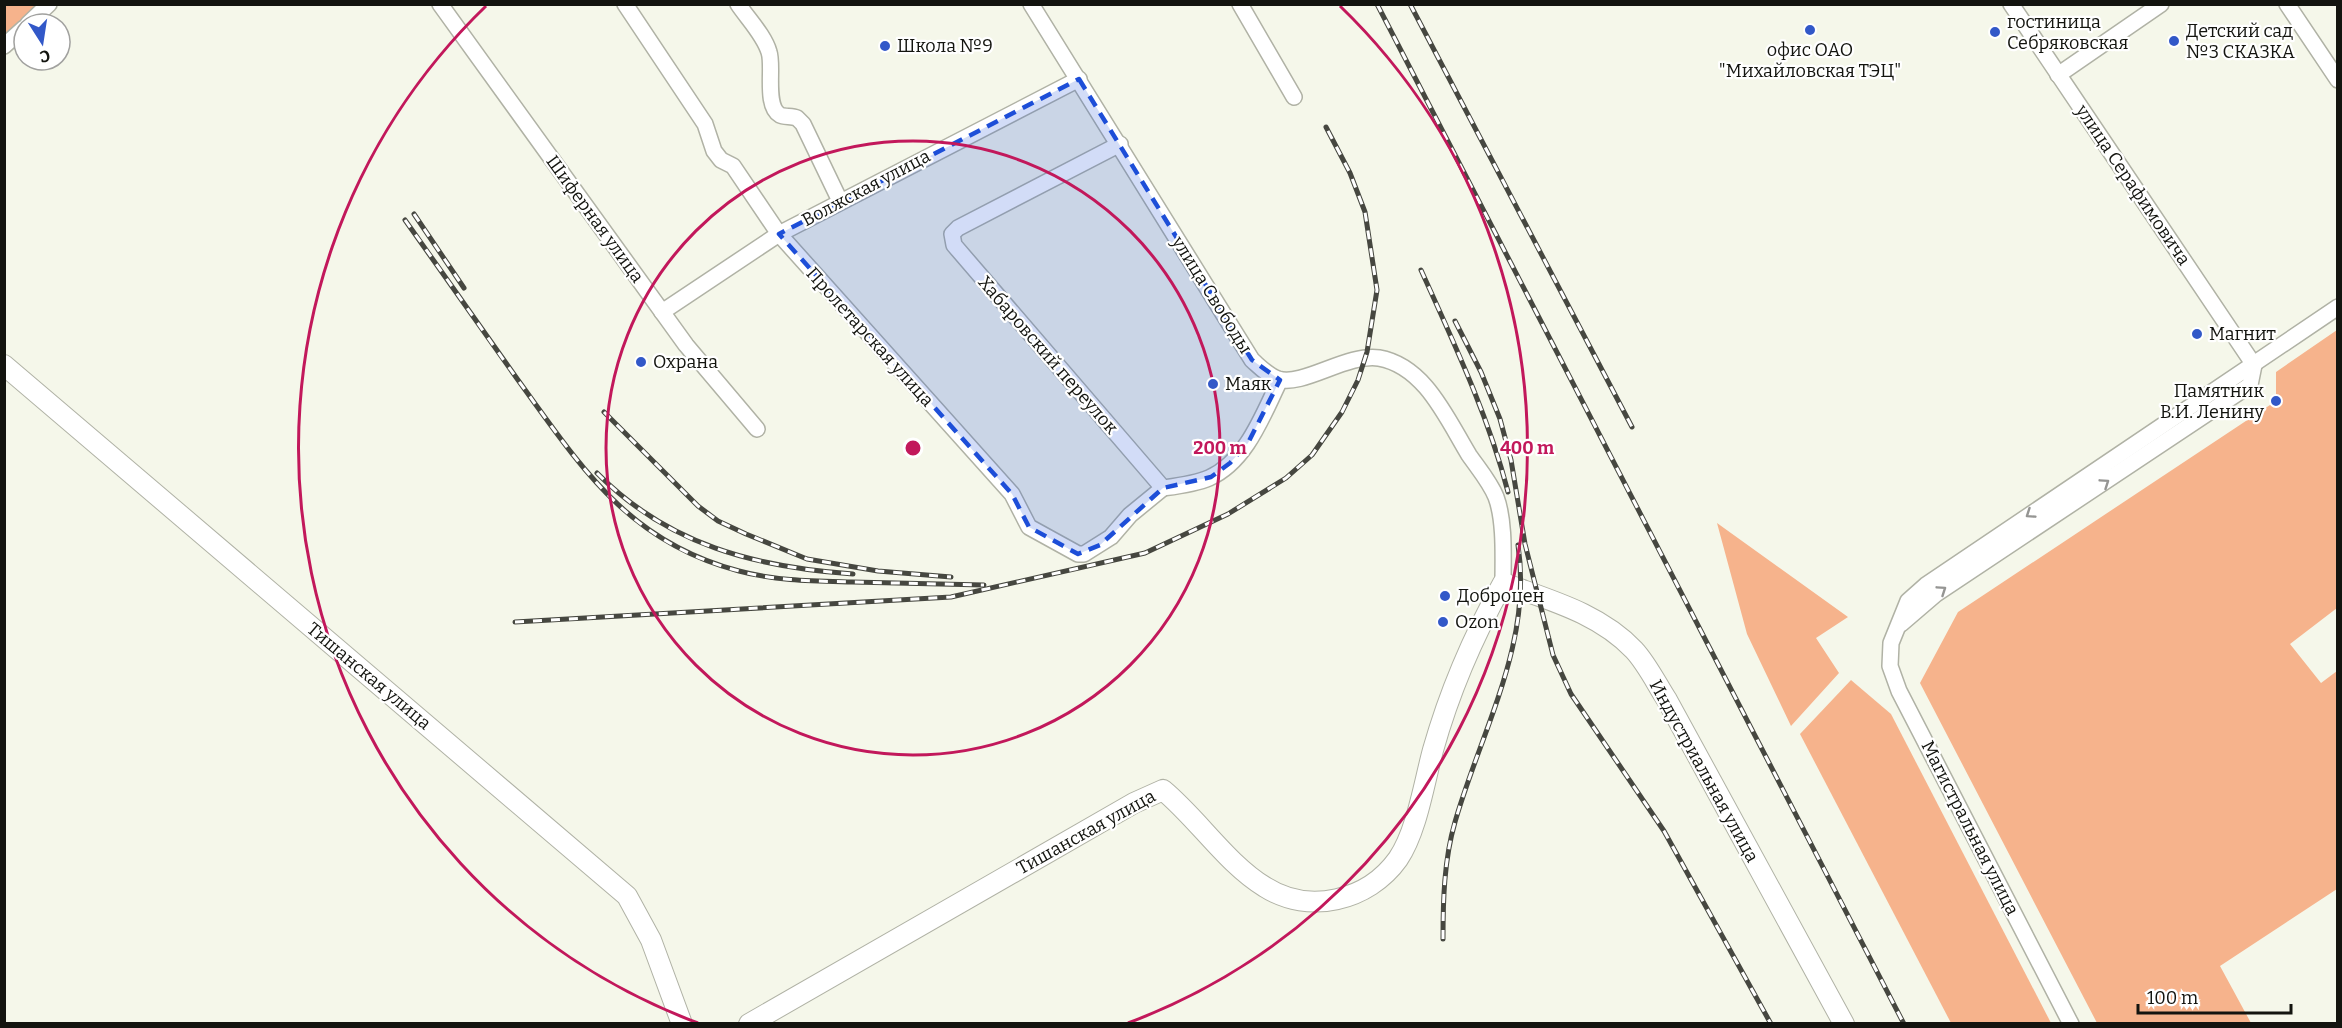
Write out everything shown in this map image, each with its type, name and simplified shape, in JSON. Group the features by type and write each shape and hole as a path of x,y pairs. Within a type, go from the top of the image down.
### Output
{"main road":[{"name":"Тишанская улица","path":"4,364 627,896 651,940 682,1023"},
{"name":"Тишанская улица","path":"749,1023 1134,803 1163,790 1187,810 1236,863 1264,887 1289,899 1320,903 1352,896 1369,886 1398,858 1413,824 1434,748 1474,638 1503,583"},
{"name":"Индустриальная улица","path":"1503,583 1564,605 1608,626 1635,651 1667,699 1844,1023"}],"street":[{"name":"Шиферная улица","path":"440,4 686,345 757,429"},
{"name":"Пролетарская улица","path":"625,4 705,124 714,151 722,160 733,166 779,234 1012,494 1029,527 1078,554 1084,554 1111,537 1130,515 1163,488"},
{"path":"738,4 769,49 772,63 770,95 775,110 780,115 798,118 803,124 840,201"},
{"name":"улица Свободы","path":"1031,4 1252,360 1266,373 1280,380"},
{"path":"1240,4 1294,98"},
{"name":"улица Серафимовича","path":"2012,4 2254,365"},
{"path":"2058,75 2161,4"},
{"path":"2287,4 2337,80"},
{"name":"Волжская улица","path":"662,312 779,234 1079,79"},
{"name":"Хабаровский переулок","path":"1120,144 958,228 951,234 951,239 1163,488"},
{"path":"2254,365 2337,307"},
{"path":"1163,488 1210,477 1230,463 1248,443 1280,380 1297,378 1356,359 1377,358 1406,368 1429,390 1496,498 1503,544 1503,583"},
{"name":"Магистральная улица","path":"2072,1023 1899,691 1890,666 1891,643 1897,627 1936,594 2250,385 2254,365"}],"highlighted area":[{"path":"1079,79 1252,360 1280,380 1248,443 1230,463 1211,477 1163,488 1100,545 1078,554 1029,527 1012,494 779,234"}],"shaded area":[{"path":"5,5 40,5 33,12 12,12 12,31 5,38"},
{"path":"2337,330 2337,608 2290,644 2321,683 2337,671 2337,889 2220,966 2251,1023 2097,1023 1920,683 1958,612 2276,401 2276,372"},
{"path":"1717,523 1848,617 1816,638 1839,673 1791,726 1747,634"},
{"path":"1851,680 1891,714 2051,1023 1951,1023 1800,734"}],"railway":[{"path":"1377,4 1904,1024"},
{"path":"1410,4 1632,427"},
{"path":"515,622 951,597 1145,553 1228,514 1286,478 1312,455 1342,412 1358,380 1367,352 1377,290 1365,212 1350,173 1326,127"},
{"path":"414,214 464,288"},
{"path":"405,220 541,412 586,471 637,521 666,541 700,558 739,571 767,577 796,580 984,585"},
{"path":"1421,270 1458,352 1491,435 1508,492"},
{"path":"1455,321 1481,372 1500,419 1511,460 1525,544 1553,655 1571,694 1664,831 1771,1024"},
{"path":"604,412 698,506 718,521 807,559 878,571 951,577"},
{"path":"597,473 624,498 653,518 683,535 715,548 782,565 853,574"},
{"path":"1443,939 1445,880 1451,836 1512,652 1521,581 1518,545"}],"place":[{"name":"офис ОАО \"Михайловская ТЭЦ\"","path":"1810,30"},
{"name":"гостиница Себряковская","path":"1995,32"},
{"name":"Детский сад №3 СКАЗКА","path":"2174,41"},
{"name":"Школа №9","path":"885,46"},
{"name":"Магнит","path":"2197,334"},
{"name":"Охрана","path":"641,362"},
{"name":"Mаяк","path":"1213,384"},
{"name":"Памятник В.И. Ленину","path":"2276,401"},
{"name":"Доброцен","path":"1445,596"},
{"name":"Ozon","path":"1443,622"}]}
